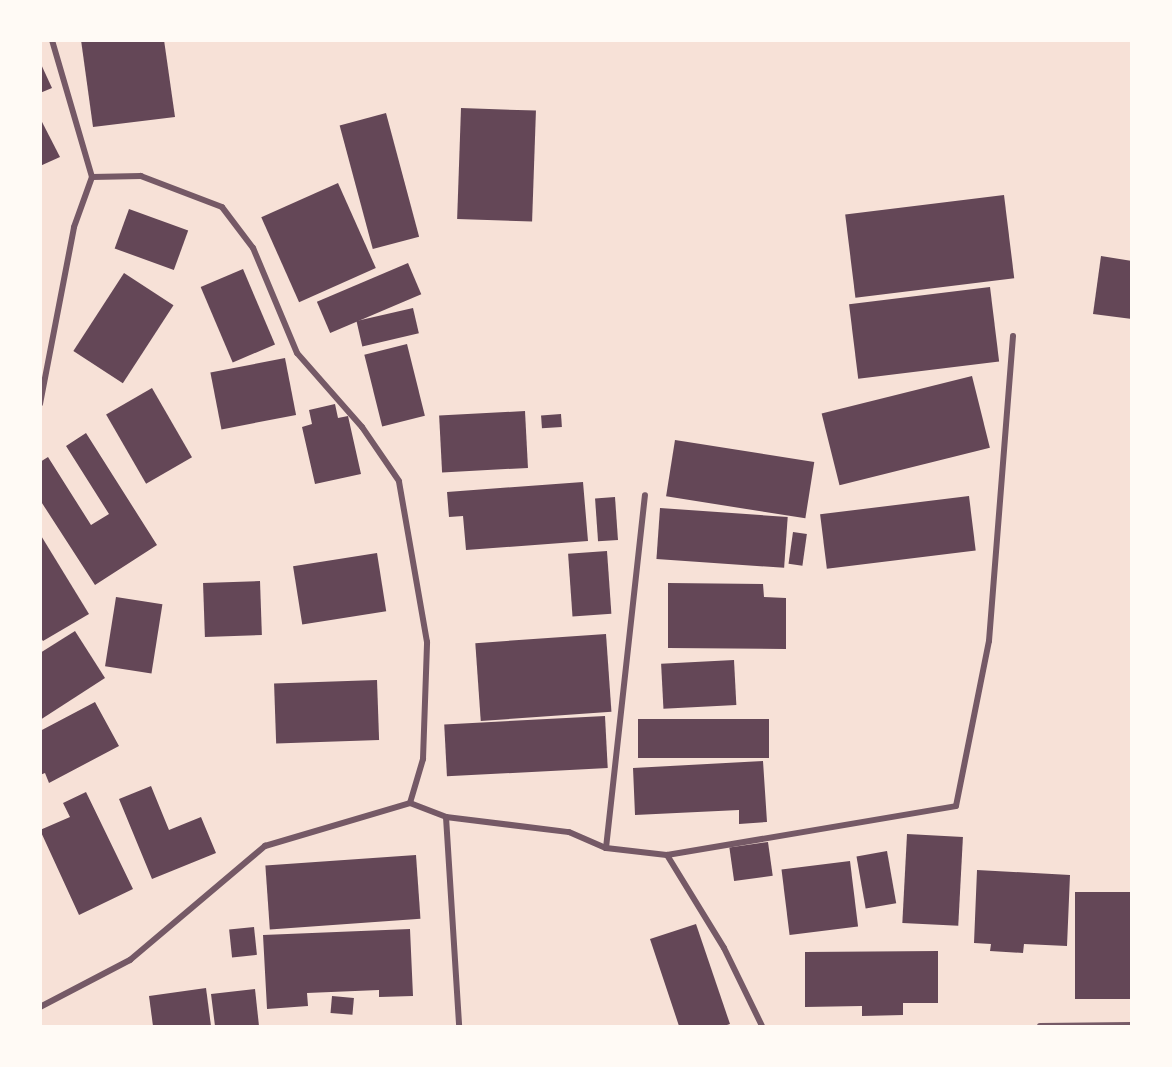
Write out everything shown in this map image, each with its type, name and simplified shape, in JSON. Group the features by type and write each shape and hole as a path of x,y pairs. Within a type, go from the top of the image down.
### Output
{"street":[{"path":"40,404 74,227 92,177 52,40"},
{"path":"92,177 141,176 222,207 254,248 297,353 362,427 399,481 427,642 423,759 410,803"},
{"path":"40,1007 130,960 265,846 410,803 446,817 569,832 606,848 667,855 956,806 989,641 1013,336"},
{"path":"606,848 645,495"},
{"path":"446,817 459,1026"},
{"path":"667,855 724,948 762,1026"},
{"path":"1040,1026 1131,1025"}],"building":[{"path":"81,40 164,40 175,117 93,127"},
{"path":"40,62 52,88 40,93"},
{"path":"461,108 536,111 532,222 457,219"},
{"path":"386,113 419,237 373,249 340,125"},
{"path":"40,118 60,157 40,166"},
{"path":"338,183 376,268 299,302 261,217"},
{"path":"1004,195 1014,278 855,298 845,214"},
{"path":"129,209 188,231 174,270 115,248"},
{"path":"1101,256 1132,261 1132,319 1093,314"},
{"path":"408,263 421,294 330,333 317,302"},
{"path":"243,269 275,344 233,362 201,287"},
{"path":"124,273 173,305 123,383 73,351"},
{"path":"990,287 999,361 858,379 849,304"},
{"path":"413,308 419,333 362,346 356,321"},
{"path":"407,344 425,416 382,426 364,355"},
{"path":"285,358 296,415 221,429 210,373"},
{"path":"972,376 990,448 840,485 822,413"},
{"path":"152,388 192,457 146,484 106,415"},
{"path":"335,404 338,418 348,416 361,474 315,484 302,427 312,424 309,410"},
{"path":"525,411 528,468 442,472 439,416"},
{"path":"561,414 562,427 542,428 541,415"},
{"path":"86,433 157,545 95,585 40,500 40,462 48,457 91,525 109,514 66,446"},
{"path":"675,440 814,462 805,518 666,496"},
{"path":"583,482 588,541 466,550 463,516 449,517 447,492"},
{"path":"969,496 976,551 827,569 820,514"},
{"path":"615,497 618,540 598,541 595,498"},
{"path":"660,508 788,517 784,568 656,559"},
{"path":"793,532 807,534 802,566 789,564"},
{"path":"40,534 89,614 43,641 40,637"},
{"path":"607,551 611,614 572,617 568,554"},
{"path":"377,553 386,611 302,625 293,566"},
{"path":"260,581 262,635 205,637 203,583"},
{"path":"668,583 763,584 764,597 786,598 786,649 668,648"},
{"path":"116,597 162,604 151,673 105,666"},
{"path":"75,631 105,678 40,720 40,653"},
{"path":"606,634 611,712 481,721 475,643"},
{"path":"734,660 736,705 663,709 661,664"},
{"path":"377,680 379,740 276,744 274,684"},
{"path":"95,702 119,746 49,783 45,773 40,775 40,731"},
{"path":"605,716 608,768 447,776 444,724"},
{"path":"638,719 769,719 769,758 638,758"},
{"path":"763,761 767,822 739,824 739,810 635,815 633,768"},
{"path":"151,786 169,830 201,817 216,853 152,879 119,799"},
{"path":"86,792 133,889 79,915 40,830 70,817 63,803"},
{"path":"907,834 963,837 958,926 902,923"},
{"path":"768,842 773,876 734,881 729,847"},
{"path":"887,851 896,903 866,909 856,856"},
{"path":"416,855 420,919 270,929 265,866"},
{"path":"850,861 858,927 790,935 782,869"},
{"path":"977,870 1070,875 1067,946 1024,944 1023,953 990,951 991,944 974,943"},
{"path":"1075,892 1132,892 1132,999 1075,999"},
{"path":"696,924 730,1024 724,1026 679,1026 650,939"},
{"path":"254,927 257,955 232,957 229,930"},
{"path":"410,929 413,996 379,997 379,990 307,993 308,1006 267,1009 263,935"},
{"path":"938,951 938,1003 903,1003 903,1015 862,1016 862,1006 805,1007 805,952"},
{"path":"206,988 211,1026 153,1026 149,996"},
{"path":"255,989 259,1026 215,1026 211,994"},
{"path":"332,996 354,998 352,1015 331,1013"}]}
